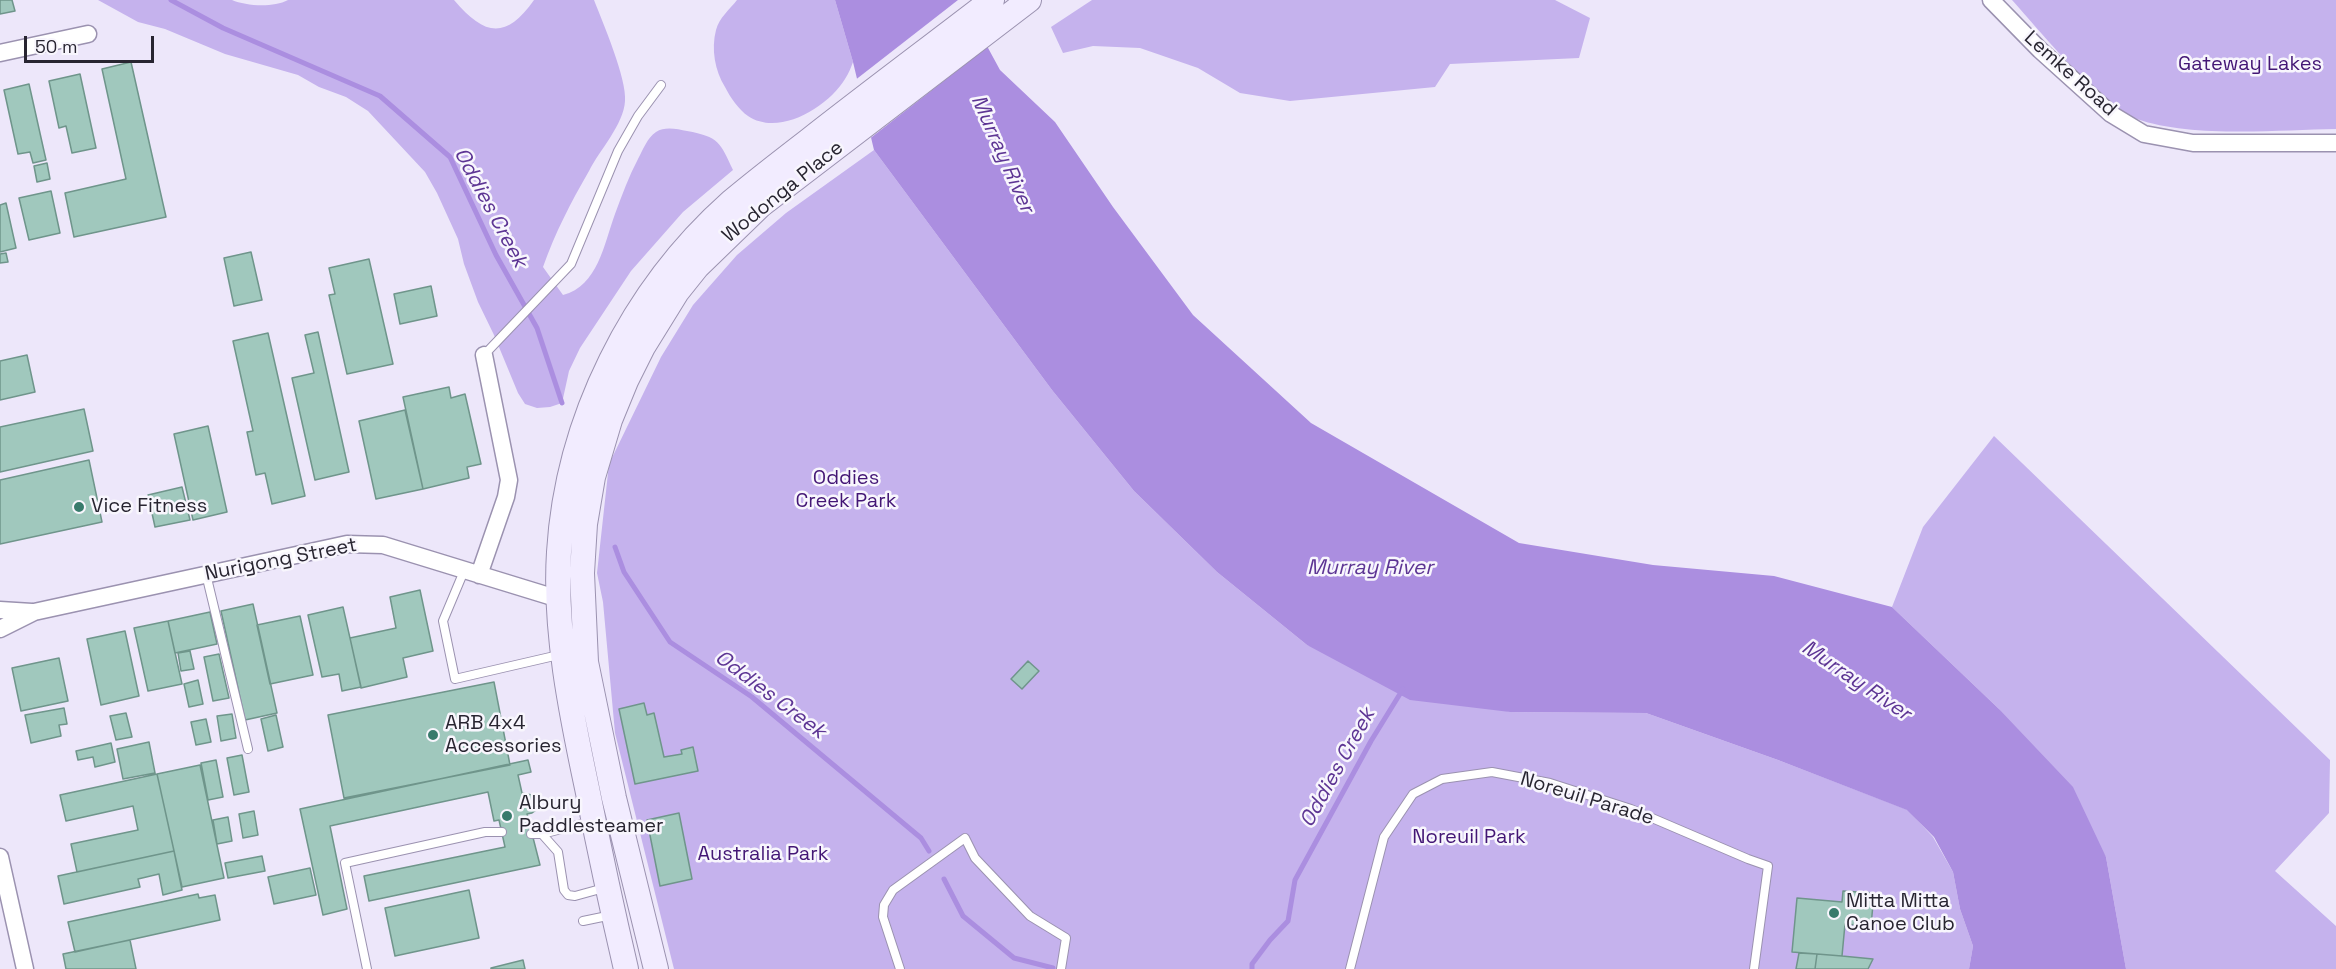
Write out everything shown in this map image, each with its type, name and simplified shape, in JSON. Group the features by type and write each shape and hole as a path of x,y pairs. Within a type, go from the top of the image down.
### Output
{"main road":[{"name":"Wodonga Place","path":"656,969 614,798 586,662 582,573 585,524 592,477 610,420 643,347 677,292 725,238 833,135 992,0"},
{"name":"Wodonga Place","path":"626,969 571,713 559,599 558,555 562,515 576,452 589,411 630,325 679,257 731,203 1029,0"}],"street":[{"name":"Lemke Road","path":"1991,0 2040,50 2111,114 2144,134 2193,143 2336,143"},
{"path":"0,53 88,34"},
{"path":"471,573 506,497 509,480 484,355"},
{"name":"Nurigong Street","path":"0,629 34,612 347,544 365,543 383,545 559,599"},
{"name":"Nurigong Street","path":"0,609 34,612"},
{"path":"0,857 25,969"}],"lane":[{"path":"484,355 571,264 618,151 638,116 661,85"},
{"path":"471,573 443,621 455,679 563,654"},
{"path":"206,574 248,749"},
{"name":"Noreuil Parade","path":"1350,969 1384,837 1413,794 1442,779 1492,772 1550,783 1631,809 1768,866 1754,969"},
{"path":"531,834 542,834 594,821"},
{"path":"367,969 345,863 484,832 502,832"},
{"path":"542,834 558,852 564,890 568,896 608,887"},
{"path":"900,969 883,917 884,905 892,890 965,838 975,858 1030,916 1066,938 1061,969"},
{"path":"583,921 614,915"}],"green space":[{"path":"98,0 232,0 260,5 282,3 288,0 454,0 475,21 494,28 504,27 513,22 534,0 594,0 618,65 625,91 625,101 620,119 570,206 543,267 563,295 575,290 592,273 632,172 648,141 656,132 663,129 675,129 706,136 721,147 733,170 683,212 631,271 580,348 569,371 562,403 537,408 525,404 518,393 478,302 464,264 458,239 437,193 425,172 368,111 346,97 319,87 298,75 225,54 165,29 138,22"},
{"path":"737,0 835,0 853,62 846,77 827,100 802,116 774,123 760,122 748,116 738,107 722,81 716,67 714,52 717,26"},
{"path":"1092,0 1555,0 1590,18 1579,58 1450,64 1435,87 1290,101 1240,93 1198,68 1140,48 1093,46 1063,53 1051,27"},
{"name":"Gateway Lakes","path":"2012,0 2336,0 2336,129 2208,131 2158,125 2137,119 2106,99 2089,83 2054,48"},
{"name":"Oddies Creek Park","path":"874,150 1052,390 1134,491 1217,572 1307,645 1510,712 1646,713 1908,810 1933,837 1953,872 1960,909 1973,946 1969,969 674,969 615,733 603,602 597,573 609,464 661,357 693,305 737,255 786,213"},
{"path":"1994,436 2330,760 2329,813 2275,871 2336,926 2336,969 2126,969 2106,857 1998,708 1892,607 1923,527"}],"water":[{"name":"Murray River","path":"835,0 962,0 1000,70 1055,122 1113,207 1193,315 1311,423 1519,543 1653,565 1774,576 1892,607 1998,708 2073,787 2106,857 2126,969 1969,969 1973,946 1960,909 1953,872 1934,837 1907,810 1778,760 1646,713 1510,712 1410,700 1307,645 1217,572 1134,491 1052,390 874,150 853,62"}],"pier":[{"path":"958,0 966,0 990,45 868,140 854,81"}],"building":[{"path":"0,0 12,0 15,11 0,14"},
{"path":"131,62 166,217 74,237 65,193 126,179 102,69"},
{"path":"80,74 96,148 72,153 66,126 59,128 49,81"},
{"path":"29,84 46,160 33,163 30,152 18,154 4,90"},
{"path":"47,163 50,179 37,182 34,166"},
{"path":"51,191 60,233 29,240 19,198"},
{"path":"6,203 16,248 0,252 0,205"},
{"path":"251,252 262,300 234,306 224,258"},
{"path":"6,253 8,262 0,263 0,254"},
{"path":"369,259 393,364 347,374 329,295 335,294 329,268"},
{"path":"431,286 437,316 400,324 394,294"},
{"path":"318,332 349,472 315,480 292,378 314,373 305,335"},
{"path":"268,333 305,496 272,504 265,473 256,475 247,432 253,431 233,341"},
{"path":"27,355 35,392 0,400 0,361"},
{"path":"449,387 451,398 465,394 481,464 467,467 469,478 423,489 403,397"},
{"path":"84,409 93,451 0,472 0,427"},
{"path":"405,410 423,489 376,499 359,421"},
{"path":"208,426 227,512 193,520 174,434"},
{"path":"89,460 102,522 0,544 0,480"},
{"path":"182,487 190,520 155,527 148,495"},
{"path":"420,590 433,651 403,658 407,677 361,688 350,638 396,628 390,597"},
{"path":"253,604 277,713 245,720 221,611"},
{"path":"343,607 361,687 342,691 339,674 322,677 308,615"},
{"path":"210,612 217,644 175,653 168,621"},
{"path":"300,616 313,675 270,684 257,625"},
{"path":"168,621 182,684 148,691 134,628"},
{"path":"125,631 139,696 101,705 87,639"},
{"path":"190,651 194,669 181,671 178,653"},
{"path":"219,654 229,698 213,701 204,657"},
{"path":"59,658 68,701 21,711 12,668"},
{"path":"1028,661 1039,671 1022,689 1011,679"},
{"path":"198,680 203,704 189,707 184,684"},
{"path":"494,682 510,765 344,798 328,715"},
{"path":"644,703 647,715 654,713 664,757 682,754 681,750 693,747 698,771 635,784 619,709"},
{"path":"64,708 67,724 59,725 61,736 31,743 25,715"},
{"path":"126,713 132,737 116,740 110,716"},
{"path":"232,714 236,738 221,741 217,716"},
{"path":"276,715 283,747 268,751 261,719"},
{"path":"206,719 211,742 196,745 191,722"},
{"path":"149,742 155,773 123,779 117,749"},
{"path":"111,743 115,762 95,767 93,757 78,760 76,751"},
{"path":"242,755 249,792 234,795 227,758"},
{"path":"216,760 223,797 208,800 201,763"},
{"path":"528,760 531,772 518,775 522,793 537,796 539,808 527,814 540,865 369,901 364,876 505,847 499,820 494,821 488,792 330,826 347,909 323,915 300,809"},
{"path":"200,765 224,878 182,887 157,774"},
{"path":"157,774 174,851 77,872 71,844 138,830 133,806 66,821 60,795"},
{"path":"254,811 258,835 243,838 239,814"},
{"path":"679,813 692,879 660,886 647,820"},
{"path":"228,817 232,841 217,844 213,820"},
{"path":"174,851 182,890 163,895 159,874 138,879 140,887 64,904 58,876"},
{"path":"262,856 265,871 228,878 225,863"},
{"path":"310,868 316,895 274,904 268,877"},
{"path":"469,890 479,938 395,956 385,908"},
{"name":"Mitta Mitta Canoe Club","path":"1843,891 1874,893 1871,926 1845,924 1842,956 1792,952 1797,898 1842,902"},
{"path":"198,894 199,898 215,895 220,920 75,952 68,922"},
{"path":"130,940 136,969 66,969 63,954"},
{"path":"1799,953 1817,954 1815,969 1796,969"},
{"path":"1817,954 1873,959 1868,969 1815,969"},
{"path":"523,960 525,969 491,969 491,968"}],"waterway":[{"name":"Oddies Creek","path":"171,0 223,28 380,96 450,157 496,255 537,328 562,403"},
{"name":"Oddies Creek","path":"615,547 624,572 670,642 752,697 921,838 929,851"},
{"name":"Oddies Creek","path":"1252,969 1252,964 1288,921 1295,880 1371,741 1403,689"},
{"name":"Oddies Creek","path":"944,879 963,916 1014,958 1053,968"}],"place":[{"name":"Vice Fitness","path":"79,507"},
{"name":"ARB 4x4 Accessories","path":"433,735"},
{"name":"Albury Paddlesteamer","path":"507,816"},
{"name":"Mitta Mitta Canoe Club","path":"1834,913"}],"park label":[{"name":"Noreuil Park","path":"1469,838"},
{"name":"Australia Park","path":"763,855"}]}
